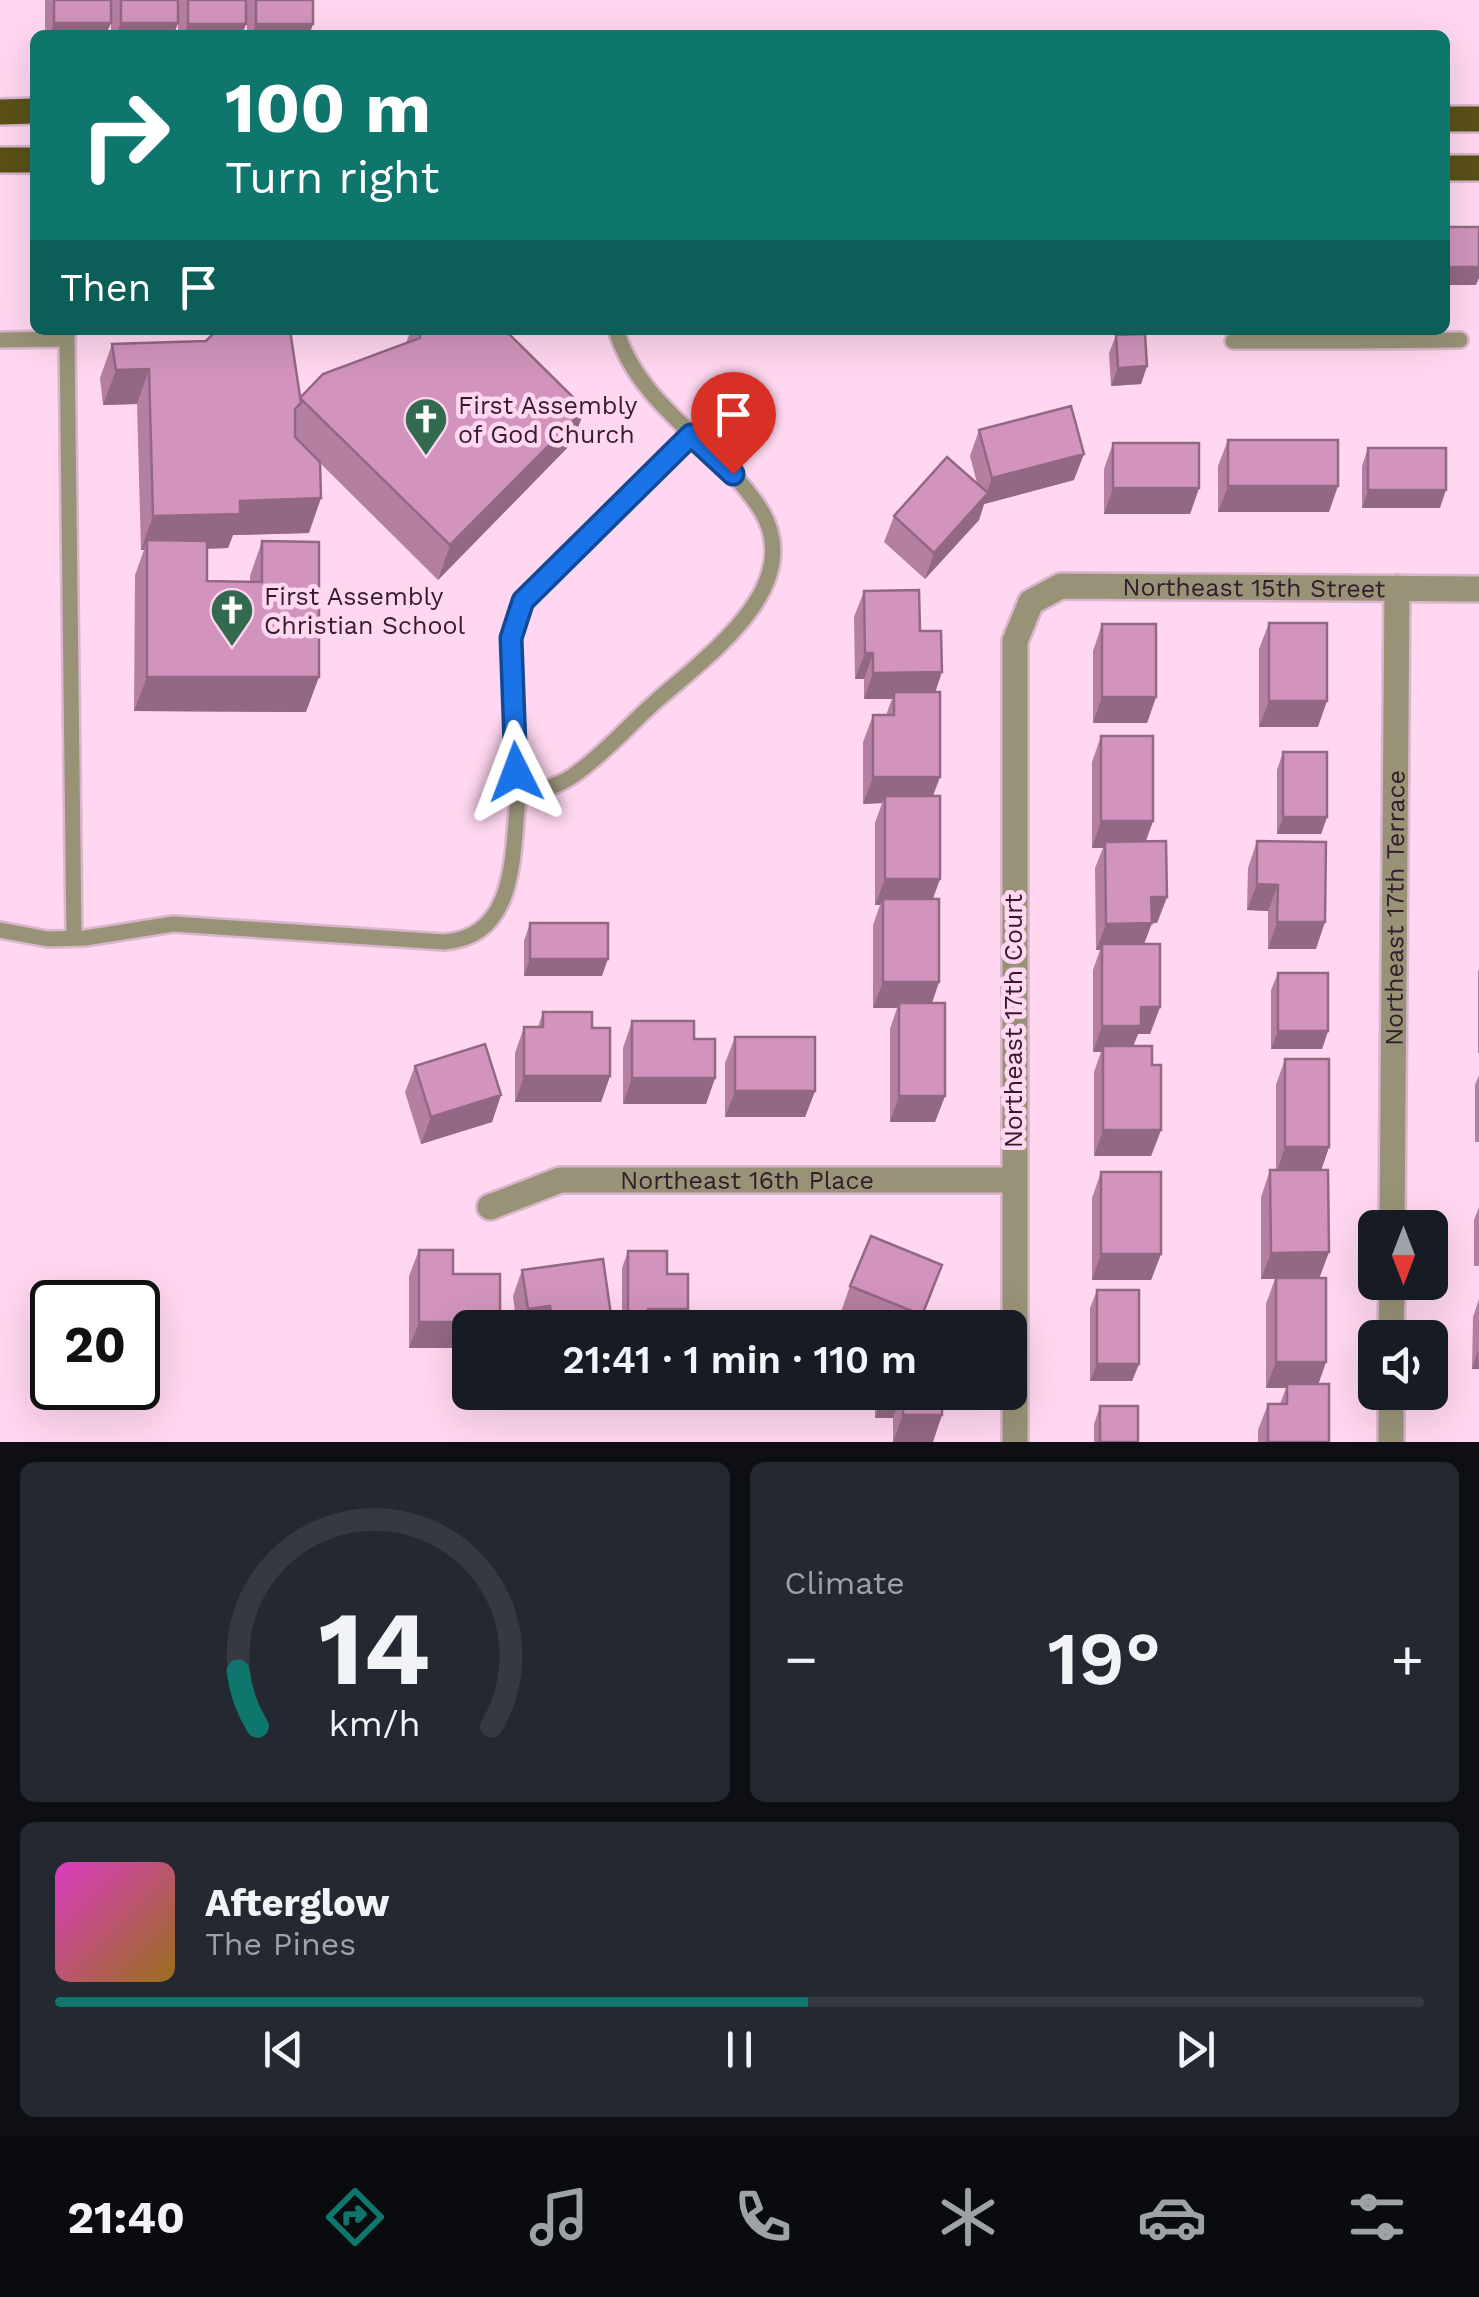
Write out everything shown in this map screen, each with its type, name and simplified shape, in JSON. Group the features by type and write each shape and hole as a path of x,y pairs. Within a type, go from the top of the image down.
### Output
{"main road":[{"path":"0,112 30,111"},
{"path":"1450,119 1479,119"},
{"path":"0,160 30,160"},
{"path":"1450,168 1479,168"}],"street":[{"name":"Northeast 15th Street","path":"1031,602 1061,586 1479,590"},
{"name":"Northeast 17th Terrace","path":"1392,1210 1397,588"},
{"name":"Northeast 17th Court","path":"1015,1442 1015,641 1031,602"},
{"name":"Northeast 16th Place","path":"490,1207 560,1180 1012,1180"},
{"path":"1390,1442 1391,1410"}],"lane":[{"path":"0,340 57,335"},
{"path":"68,335 74,938"},
{"path":"518,799 572,777 746,619 771,563 766,522 733,474 664,410 629,364 618,335"},
{"path":"1234,341 1360,336 1460,340"},
{"path":"0,930 48,939 173,924 459,941 476,935 498,915 510,870 518,799 511,638 515,616 523,601 691,435"}],"building":[{"path":"54,0 111,0 111,23 54,23"},
{"path":"121,0 178,0 178,23 121,23"},
{"path":"188,0 246,0 246,24 188,24"},
{"path":"256,0 313,0 313,24 256,24"},
{"path":"1450,227 1479,227 1479,267 1450,267"},
{"path":"212,335 291,335 301,403 295,409 295,437 320,462 321,498 240,501 240,514 153,516 149,369 116,370 112,344 206,341"},
{"path":"420,335 510,335 585,409 450,545 300,398 323,374"},
{"path":"1116,335 1145,335 1147,366 1118,368"},
{"path":"1071,406 1084,454 992,478 979,430"},
{"path":"1228,440 1338,440 1338,486 1228,486"},
{"path":"1113,443 1199,443 1199,488 1113,488"},
{"path":"1368,448 1446,448 1446,490 1368,490"},
{"path":"947,457 988,493 934,553 894,516"},
{"path":"147,540 207,541 207,581 262,582 262,541 319,542 319,677 147,677"},
{"path":"919,590 920,631 941,631 942,672 873,673 873,653 865,653 864,591"},
{"path":"1269,623 1327,623 1327,701 1269,701"},
{"path":"1102,624 1156,624 1156,697 1102,697"},
{"path":"894,692 940,692 940,777 873,777 873,715 894,715"},
{"path":"1101,736 1153,736 1153,821 1101,821"},
{"path":"1283,752 1327,752 1327,817 1283,817"},
{"path":"885,796 940,796 940,879 885,879"},
{"path":"1166,841 1167,897 1151,897 1152,923 1106,924 1105,842"},
{"path":"1257,841 1326,842 1325,922 1277,922 1278,885 1257,884"},
{"path":"883,899 939,899 939,982 883,982"},
{"path":"530,923 608,923 608,959 530,959"},
{"path":"1102,944 1160,944 1160,1007 1141,1007 1141,1026 1102,1026"},
{"path":"1278,973 1328,973 1328,1031 1278,1031"},
{"path":"899,1003 945,1003 945,1096 899,1096"},
{"path":"543,1012 592,1012 592,1028 610,1028 610,1076 524,1076 524,1027 543,1027"},
{"path":"632,1021 694,1021 694,1039 715,1039 715,1078 632,1078"},
{"path":"735,1037 815,1037 815,1091 735,1091"},
{"path":"485,1044 501,1095 431,1117 415,1066"},
{"path":"1103,1046 1152,1046 1152,1065 1161,1065 1161,1130 1103,1130"},
{"path":"1285,1059 1329,1059 1329,1147 1285,1147"},
{"path":"1270,1170 1328,1170 1329,1252 1271,1253"},
{"path":"1101,1172 1161,1172 1161,1254 1101,1254"},
{"path":"871,1236 942,1265 924,1310 910,1310 850,1286"},
{"path":"419,1250 453,1250 453,1274 500,1274 500,1310 452,1310 452,1322 419,1322"},
{"path":"628,1251 667,1251 667,1274 688,1274 688,1309 628,1310"},
{"path":"603,1259 610,1310 551,1310 550,1306 528,1309 522,1270"},
{"path":"1276,1278 1326,1278 1326,1362 1276,1362"},
{"path":"1097,1290 1139,1290 1139,1364 1097,1364"},
{"path":"1287,1384 1329,1384 1329,1442 1268,1442 1268,1404 1287,1404"},
{"path":"1100,1406 1138,1406 1138,1442 1100,1442"},
{"path":"903,1410 942,1410 942,1415 903,1415"}],"place":[{"name":"First Assembly of God Church","path":"426,457"},
{"name":"First Assembly Christian School","path":"232,648"}],"route":[{"path":"516,772 511,638 523,601 691,435 733,474"}]}
